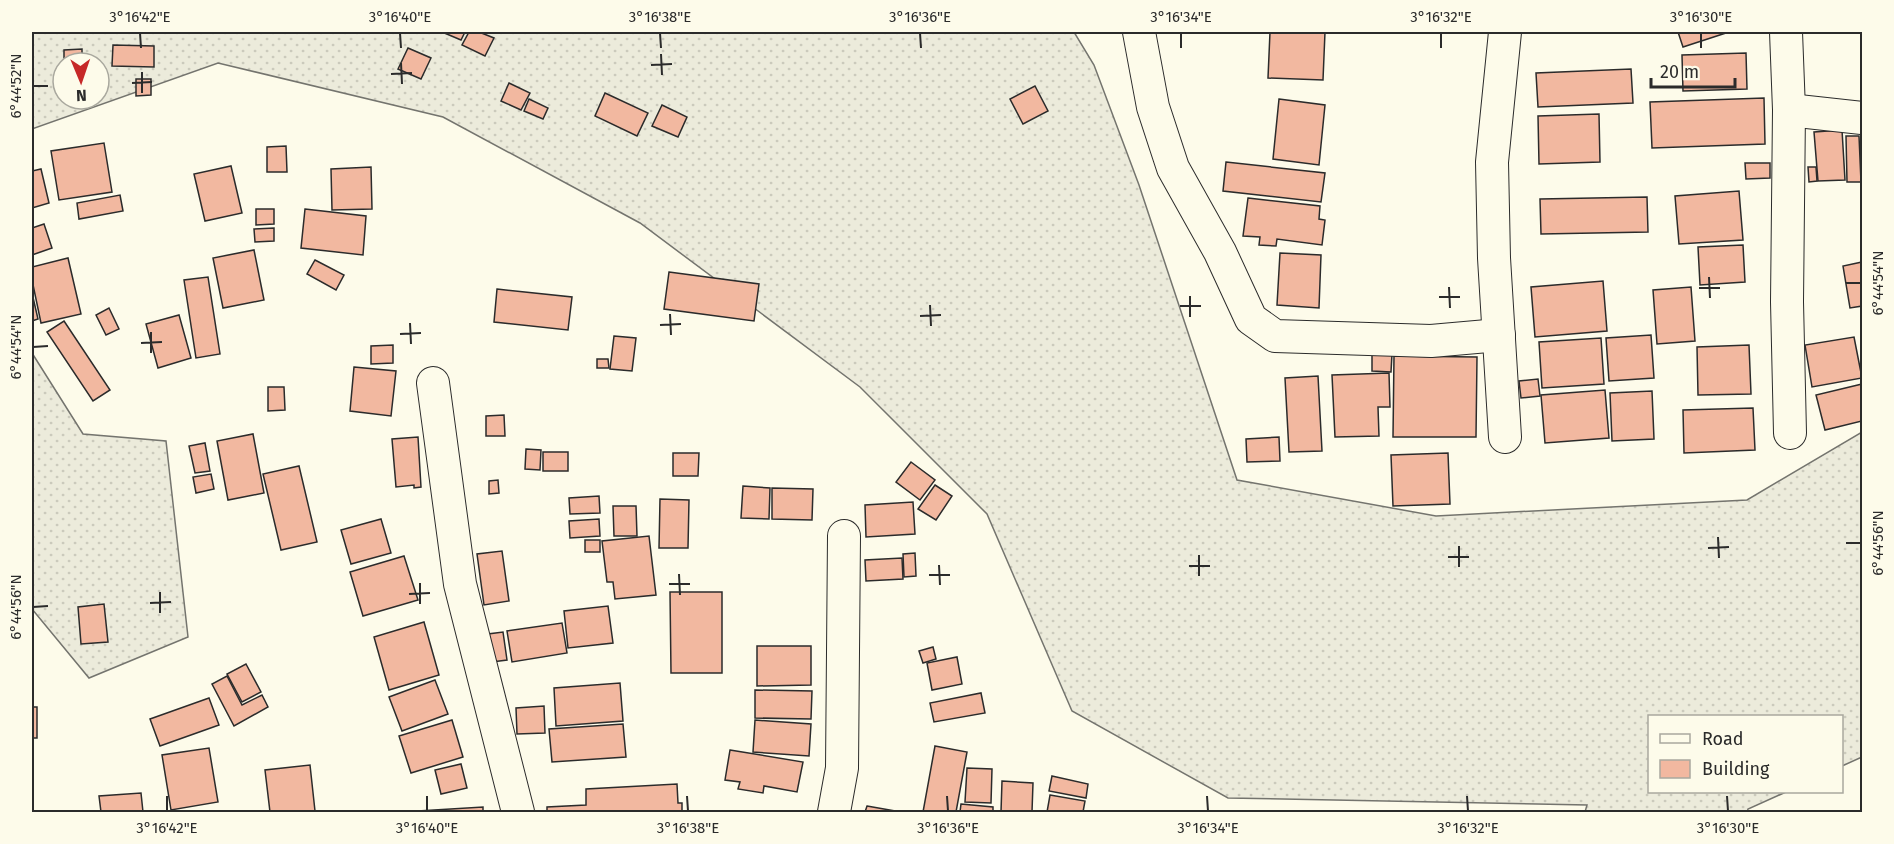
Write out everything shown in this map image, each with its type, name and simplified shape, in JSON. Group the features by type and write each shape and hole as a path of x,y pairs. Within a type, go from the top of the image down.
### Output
{"street":[{"path":"1139,32 1153,107 1173,168 1221,252 1251,319 1275,336 1431,341 1499,335"},
{"path":"1505,32 1492,162 1494,258 1505,437"},
{"path":"1786,32 1790,110 1787,302 1790,432"},
{"path":"1790,110 1863,118"},
{"path":"433,383 460,584 518,813"},
{"path":"834,813 842,768 844,536"}],"shaded area":[{"path":"32,32 1074,32 1094,65 1139,185 1237,480 1436,516 1747,500 1862,432 1862,757 1843,766 1843,715 1648,715 1648,793 1784,793 1748,809 1747,812 1585,812 1587,805 1228,798 1072,711 987,514 860,387 640,223 443,117 218,63 111,101 111,51 51,51 51,111 83,111 32,129"},
{"path":"32,353 83,434 166,441 188,637 89,678 32,609"}],"building":[{"path":"442,32 465,32 461,40"},
{"path":"469,32 479,32 494,38 485,56 462,45"},
{"path":"1270,32 1325,32 1323,80 1268,78"},
{"path":"1678,32 1729,32 1683,47"},
{"path":"113,45 154,46 154,67 112,66"},
{"path":"408,48 431,58 421,79 398,69"},
{"path":"82,49 82,51 64,51"},
{"path":"1746,53 1747,89 1683,91 1682,55"},
{"path":"1631,69 1633,103 1538,107 1536,73"},
{"path":"136,79 151,79 151,95 136,96"},
{"path":"509,83 530,93 521,110 501,101"},
{"path":"1035,86 1048,111 1023,124 1010,99"},
{"path":"605,93 648,113 637,136 595,116"},
{"path":"1764,98 1765,144 1652,148 1650,102"},
{"path":"529,99 548,108 543,119 524,111"},
{"path":"1279,99 1325,105 1319,165 1273,159"},
{"path":"662,105 687,117 678,137 652,126"},
{"path":"1599,114 1600,162 1539,164 1538,116"},
{"path":"1842,130 1845,180 1818,181 1814,132"},
{"path":"1846,136 1859,136 1861,182 1847,182"},
{"path":"104,143 112,192 59,200 51,151"},
{"path":"286,146 287,172 267,172 267,147"},
{"path":"1226,162 1325,173 1321,202 1223,191"},
{"path":"1745,163 1770,163 1770,178 1746,179"},
{"path":"231,166 242,213 205,221 194,174"},
{"path":"371,167 372,209 332,210 331,169"},
{"path":"1808,167 1816,167 1817,181 1809,182"},
{"path":"41,169 49,203 32,208 32,171"},
{"path":"1739,191 1743,240 1679,244 1675,196"},
{"path":"120,195 123,211 79,219 77,203"},
{"path":"1647,197 1648,232 1541,234 1540,199"},
{"path":"1248,198 1320,206 1319,219 1325,220 1322,245 1277,239 1276,246 1259,245 1260,237 1243,236"},
{"path":"256,209 274,209 274,224 256,225"},
{"path":"305,209 366,216 363,255 301,248"},
{"path":"44,224 52,248 32,255 32,228"},
{"path":"274,228 274,241 255,242 254,229"},
{"path":"1743,245 1745,282 1700,285 1698,247"},
{"path":"254,250 264,300 223,308 213,258"},
{"path":"1280,253 1321,255 1319,308 1277,305"},
{"path":"68,258 81,314 41,323 32,280 32,267"},
{"path":"315,260 344,275 336,290 307,274"},
{"path":"1862,262 1862,306 1850,308 1843,266"},
{"path":"669,272 759,284 754,321 664,309"},
{"path":"208,277 220,354 196,358 184,280"},
{"path":"1603,281 1607,331 1535,337 1531,287"},
{"path":"1691,287 1695,341 1657,344 1653,290"},
{"path":"497,289 572,297 568,330 494,322"},
{"path":"32,293 38,319 32,321"},
{"path":"109,308 119,329 106,335 96,315"},
{"path":"179,315 191,358 158,368 146,324"},
{"path":"64,321 110,390 93,401 47,332"},
{"path":"1651,335 1654,378 1609,381 1606,338"},
{"path":"614,336 636,338 632,371 610,369"},
{"path":"1854,337 1862,378 1812,387 1805,345"},
{"path":"1601,338 1604,384 1542,388 1539,342"},
{"path":"393,345 393,363 371,364 371,346"},
{"path":"1749,345 1751,394 1698,395 1697,347"},
{"path":"1372,354 1392,354 1391,372 1372,371"},
{"path":"1394,356 1477,357 1476,437 1393,437"},
{"path":"597,359 608,359 609,368 597,368"},
{"path":"354,367 396,371 391,416 350,411"},
{"path":"1389,373 1390,407 1378,407 1379,436 1335,437 1332,375"},
{"path":"1318,376 1322,451 1289,452 1285,378"},
{"path":"1538,379 1540,396 1521,398 1519,381"},
{"path":"1862,384 1862,421 1825,430 1816,395"},
{"path":"268,387 284,387 285,410 268,411"},
{"path":"1605,390 1609,438 1545,443 1541,395"},
{"path":"1652,391 1654,439 1612,441 1610,393"},
{"path":"1753,408 1755,450 1684,453 1683,410"},
{"path":"504,415 505,436 486,436 486,416"},
{"path":"253,434 264,493 228,500 217,441"},
{"path":"418,437 421,487 414,488 414,485 396,487 392,439"},
{"path":"1279,437 1280,461 1247,462 1246,439"},
{"path":"205,443 210,471 195,473 189,446"},
{"path":"526,449 541,450 540,470 525,469"},
{"path":"543,452 568,452 568,471 543,471"},
{"path":"673,453 699,453 698,476 673,476"},
{"path":"1448,453 1450,504 1393,506 1391,455"},
{"path":"911,462 935,480 920,500 896,482"},
{"path":"299,466 317,542 281,550 263,474"},
{"path":"211,474 214,489 196,493 193,477"},
{"path":"498,480 499,493 489,494 489,481"},
{"path":"935,485 952,496 936,520 918,509"},
{"path":"743,486 770,488 769,519 741,518"},
{"path":"772,488 813,489 812,520 772,519"},
{"path":"599,496 600,513 570,514 569,498"},
{"path":"660,499 689,500 688,548 659,548"},
{"path":"913,502 915,534 866,537 865,505"},
{"path":"613,506 636,506 637,536 614,536"},
{"path":"381,519 391,553 351,564 341,530"},
{"path":"599,519 600,536 570,538 569,521"},
{"path":"649,536 656,595 615,599 613,582 607,582 602,541"},
{"path":"585,540 600,540 600,552 585,552"},
{"path":"502,551 509,601 484,605 477,554"},
{"path":"915,553 916,576 904,577 903,554"},
{"path":"404,556 418,600 363,616 350,572"},
{"path":"902,558 903,579 866,581 865,560"},
{"path":"670,592 722,592 722,673 671,673"},
{"path":"104,604 108,642 81,644 78,607"},
{"path":"608,606 613,643 568,648 564,611"},
{"path":"424,622 439,675 389,690 374,637"},
{"path":"562,623 567,653 512,662 507,631"},
{"path":"503,632 507,660 492,662 488,634"},
{"path":"757,646 811,646 811,685 757,686"},
{"path":"933,647 936,659 923,663 919,651"},
{"path":"957,657 962,684 932,690 927,663"},
{"path":"246,664 261,692 242,702 227,674"},
{"path":"227,676 242,705 262,695 268,707 234,726 212,684"},
{"path":"435,680 448,714 402,731 389,697"},
{"path":"620,683 623,721 556,726 554,688"},
{"path":"755,690 812,691 811,719 755,718"},
{"path":"981,693 985,713 934,722 930,703"},
{"path":"209,698 219,725 160,746 150,719"},
{"path":"544,706 545,733 517,734 516,708"},
{"path":"32,707 37,707 37,738 32,738"},
{"path":"452,720 463,757 411,773 399,736"},
{"path":"755,720 811,724 809,756 753,752"},
{"path":"623,724 626,757 552,762 549,729"},
{"path":"935,746 967,752 956,812 923,812"},
{"path":"209,748 218,802 171,810 162,755"},
{"path":"730,750 803,762 797,792 764,786 763,793 738,789 740,782 725,780"},
{"path":"461,764 467,788 441,794 435,770"},
{"path":"310,765 315,811 270,812 265,770"},
{"path":"967,768 992,769 991,803 965,802"},
{"path":"1052,776 1088,784 1086,798 1049,791"},
{"path":"1002,781 1033,783 1032,812 1001,812"},
{"path":"677,784 678,803 682,803 682,812 547,812 547,807 586,805 586,789"},
{"path":"141,793 143,812 101,812 99,796"},
{"path":"1050,795 1085,801 1083,812 1047,812"},
{"path":"961,804 993,807 993,812 960,812"},
{"path":"867,806 901,812 865,812"},
{"path":"483,807 483,812 418,812 418,811"}]}
